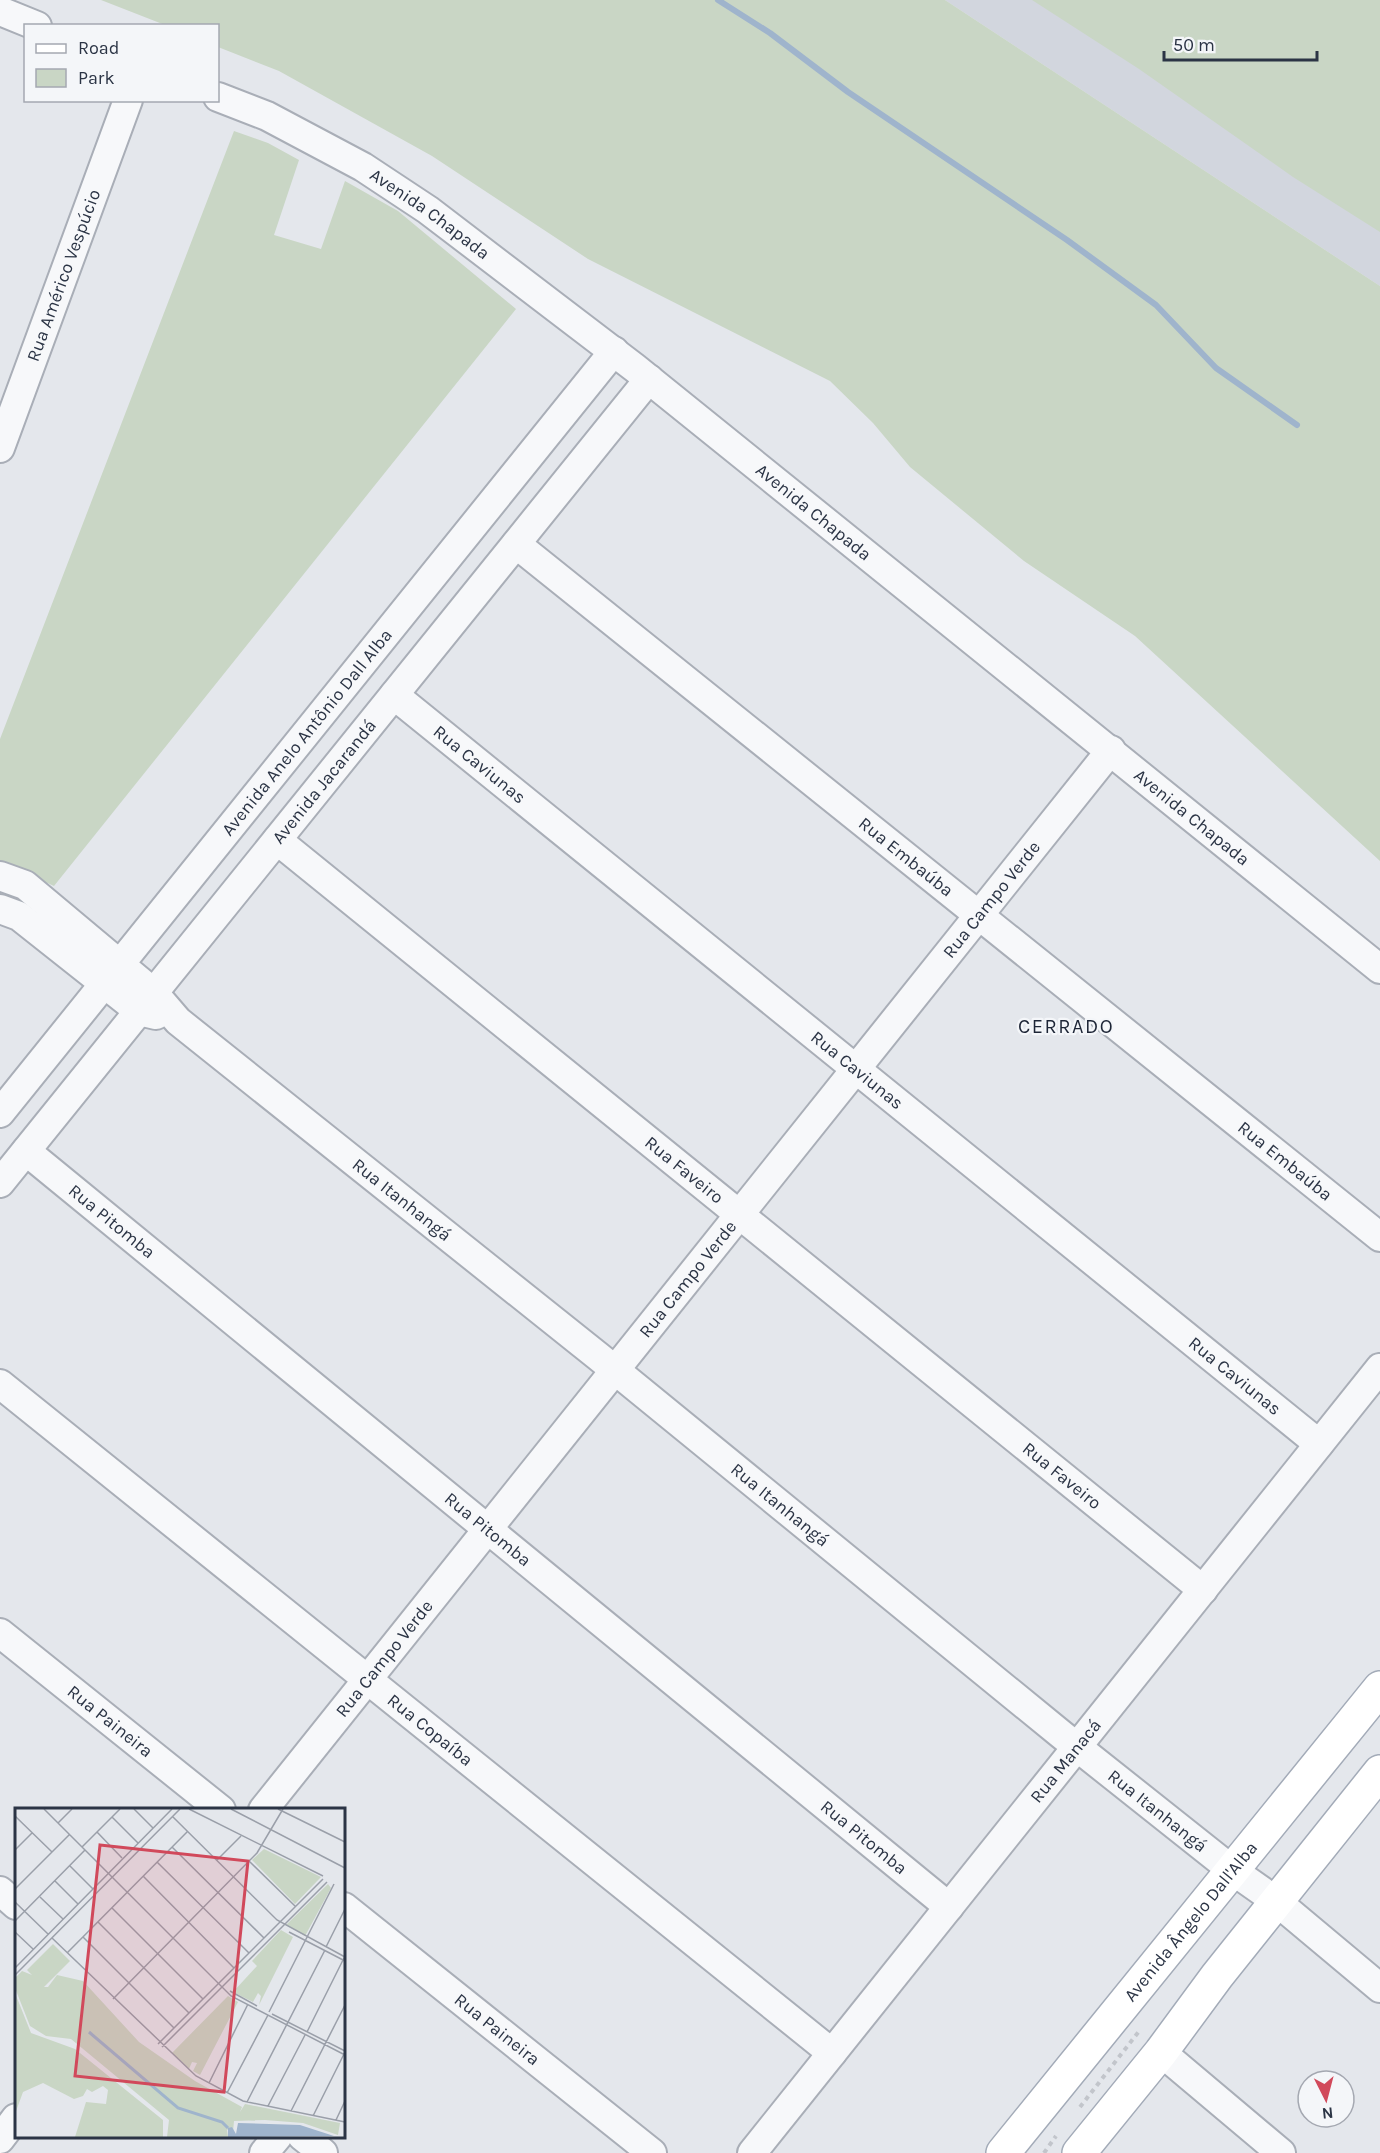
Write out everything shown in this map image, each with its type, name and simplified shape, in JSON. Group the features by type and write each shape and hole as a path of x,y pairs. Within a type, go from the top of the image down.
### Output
{"main road":[{"name":"Avenida Ângelo Dall'Alba","path":"1003,2153 1380,1688"},
{"path":"1079,2153 1380,1772"}],"street":[{"path":"0,11 31,24"},
{"name":"Avenida Chapada","path":"219,97 267,116 363,167 428,210 614,351 1380,969"},
{"name":"Rua Américo Vespúcio","path":"0,448 127,102"},
{"name":"Avenida Anelo Antônio Dall Alba","path":"0,1113 499,497 614,351"},
{"name":"Avenida Jacarandá","path":"0,1183 649,379"},
{"path":"499,497 524,501 537,519"},
{"name":"Rua Embaúba","path":"516,544 1380,1237"},
{"name":"Rua Caviunas","path":"394,695 1319,1444"},
{"name":"Rua Campo Verde","path":"264,1808 1111,750"},
{"name":"Rua Faveiro","path":"277,840 1203,1590"},
{"name":"Rua Itanhangá","path":"0,876 25,885 113,974 147,1002 178,1022 615,1370 1077,1747 1232,1870 1276,1901 1380,1988"},
{"name":"Rua Itanhangá","path":"0,909 19,916 113,974"},
{"name":"Rua Pitomba","path":"26,1150 949,1907"},
{"name":"Rua Manacá","path":"752,2153 1380,1368"},
{"name":"Rua Copaíba","path":"0,1384 832,2053"},
{"name":"Rua Paineira","path":"0,1634 220,1808"},
{"path":"0,1892 15,1904"},
{"name":"Rua Paineira","path":"345,1908 652,2153"},
{"path":"1161,2052 1281,2153"},
{"path":"0,2139 15,2119"},
{"path":"264,2153 276,2138"},
{"path":"304,2138 323,2153"}],"shaded area":[{"path":"945,0 1380,0 1380,286"}],"green space":[{"path":"101,0 945,0 1380,286 1380,861 1135,636 1024,561 910,467 873,423 830,381 588,259 432,156 279,71 219,47 219,24 162,24"},
{"path":"1032,0 1380,0 1380,232 1293,177 1139,69"},
{"path":"234,131 268,143 299,160 274,235 321,249 345,181 398,211 516,309 54,886 0,861 0,739"}],"waterway":[{"path":"718,0 770,33 848,92 1067,240 1156,305 1216,368 1297,425"}],"district":[{"name":"CERRADO","path":"1066,1026"}]}
